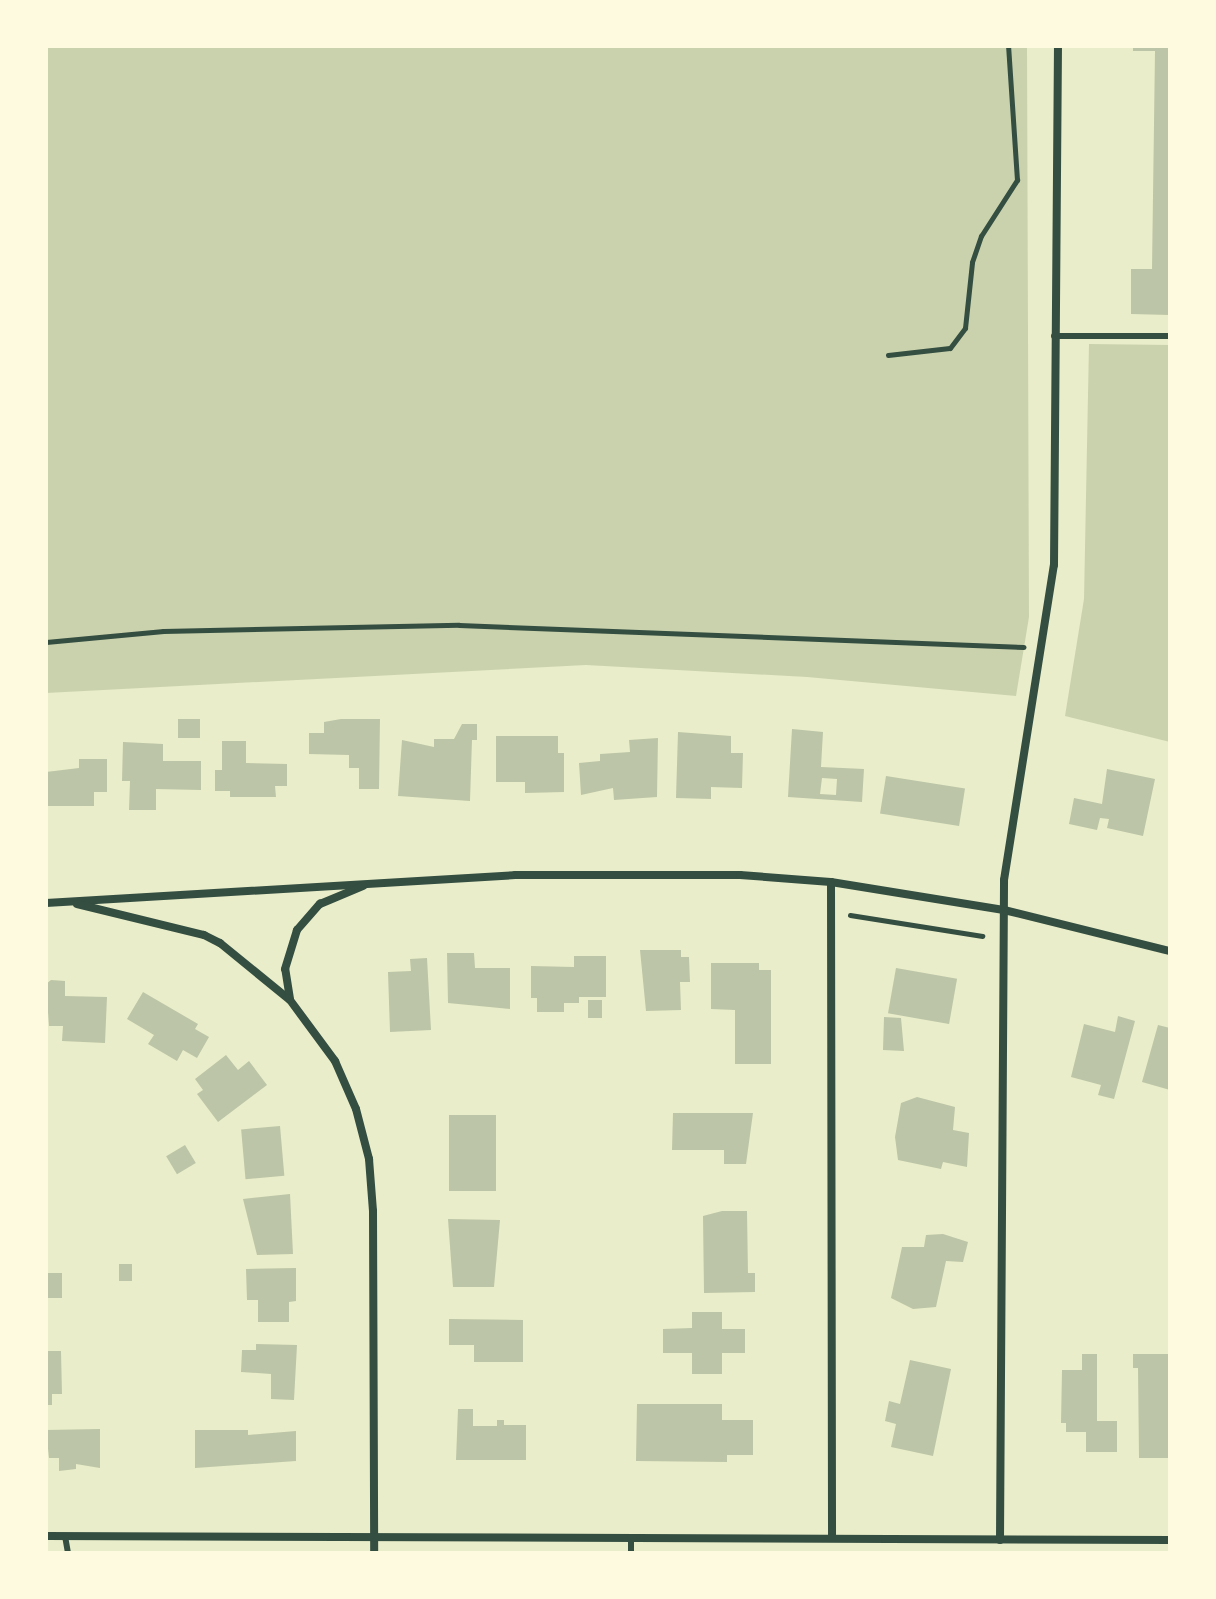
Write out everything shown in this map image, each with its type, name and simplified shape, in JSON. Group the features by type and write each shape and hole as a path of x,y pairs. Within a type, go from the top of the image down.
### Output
{"street":[{"path":"1000,1540 1004,910 1009,824 1045,648 1054,565 1058,46"},
{"path":"46,903 373,882 653,871 831,882 1004,910 1170,951"},
{"path":"290,1000 285,969 297,930 320,904 373,882"},
{"path":"831,882 832,1537"},
{"path":"68,902 204,935 254,967 290,1000 335,1061 356,1109 369,1159 374,1553"},
{"path":"46,1536 1170,1540"}],"lane":[{"path":"1054,336 1170,336"},
{"path":"65,1536 68,1553"},
{"path":"631,1536 631,1553"}],"path":[{"path":"888,355 950,348 965,328 972,262 981,236 1017,180 1008,46"},
{"path":"46,642 163,631 459,625 1045,648"},
{"path":"850,915 982,936"}],"green space":[{"path":"46,46 1027,46 1029,617 1016,696 807,677 586,665 46,693"},
{"path":"1089,344 1170,345 1170,742 1065,716 1084,599"}],"building":[{"path":"1133,46 1170,46 1170,315 1131,314 1131,269 1152,269 1155,51 1133,51"},
{"path":"178,719 200,719 200,738 178,738"},
{"path":"380,719 379,789 359,789 359,768 349,768 349,755 309,754 309,733 324,733 324,722"},
{"path":"462,724 477,724 477,740 472,740 470,801 398,796 402,740 434,747 434,739 454,739"},
{"path":"792,729 823,732 821,767 864,769 862,802 788,797","holes":["822,778 837,779 836,795 820,794"]},
{"path":"678,732 731,736 731,753 743,753 742,788 711,787 711,799 676,798"},
{"path":"496,736 558,736 558,753 564,753 564,792 525,793 525,782 496,782"},
{"path":"658,738 657,797 614,800 613,788 581,795 579,763 600,761 600,754 630,752 629,740"},
{"path":"222,741 246,741 246,763 287,764 287,786 275,786 276,797 230,797 230,791 215,791 215,770 222,770"},
{"path":"123,742 163,744 163,761 201,761 201,790 156,789 156,810 129,810 130,781 122,781"},
{"path":"79,759 107,759 107,792 94,792 94,806 46,806 46,772 79,768"},
{"path":"1107,769 1155,779 1143,836 1107,828 1109,819 1100,818 1097,830 1069,824 1074,798 1102,804"},
{"path":"886,776 965,789 959,826 880,814"},
{"path":"640,950 681,950 681,957 689,957 690,982 680,982 681,1010 646,1011"},
{"path":"447,953 474,953 475,968 510,968 510,1009 448,1003"},
{"path":"574,956 606,956 606,997 579,997 579,1003 564,1003 564,1012 537,1012 537,998 531,998 531,966 574,967"},
{"path":"427,958 431,1030 390,1032 388,972 411,971 410,959"},
{"path":"711,963 759,963 759,970 771,970 771,1064 735,1064 735,1010 711,1009"},
{"path":"896,968 957,979 949,1024 888,1013"},
{"path":"51,980 65,981 65,996 107,997 105,1043 62,1041 63,1026 49,1026 46,984"},
{"path":"143,992 198,1024 195,1029 209,1037 197,1058 183,1050 177,1061 148,1044 154,1035 127,1019"},
{"path":"588,1000 602,1000 602,1018 588,1018"},
{"path":"1118,1016 1135,1021 1114,1099 1098,1095 1101,1085 1071,1077 1084,1024 1115,1032"},
{"path":"884,1017 901,1018 904,1051 883,1050"},
{"path":"1158,1025 1170,1028 1170,1090 1142,1082"},
{"path":"226,1055 238,1070 249,1061 267,1085 218,1122 197,1094 203,1090 195,1079"},
{"path":"917,1097 955,1107 953,1130 969,1133 967,1167 943,1162 941,1169 898,1160 895,1137 901,1103"},
{"path":"673,1113 753,1113 746,1164 724,1164 724,1150 672,1150"},
{"path":"449,1115 496,1115 496,1191 449,1191"},
{"path":"280,1126 284,1176 246,1179 241,1129"},
{"path":"185,1145 196,1163 177,1174 166,1156"},
{"path":"290,1194 293,1254 257,1255 243,1199"},
{"path":"722,1211 747,1211 748,1273 755,1273 755,1292 704,1293 703,1216"},
{"path":"448,1219 500,1220 494,1287 453,1287"},
{"path":"943,1234 968,1242 963,1262 946,1261 936,1307 913,1309 891,1298 902,1247 924,1247 926,1235"},
{"path":"119,1264 132,1264 132,1281 119,1281"},
{"path":"296,1268 296,1301 289,1302 289,1322 258,1322 258,1300 247,1300 246,1269"},
{"path":"46,1273 62,1273 62,1298 46,1298"},
{"path":"692,1312 722,1312 722,1329 745,1329 745,1353 722,1353 722,1374 692,1374 692,1353 663,1353 663,1329 692,1328"},
{"path":"449,1319 523,1320 523,1362 474,1362 474,1345 449,1345"},
{"path":"256,1344 297,1345 294,1400 271,1399 271,1374 241,1372 242,1350 256,1350"},
{"path":"46,1351 61,1351 62,1394 52,1394 52,1405 46,1405"},
{"path":"1082,1354 1097,1354 1097,1421 1117,1421 1117,1452 1086,1452 1086,1432 1066,1432 1066,1423 1061,1423 1062,1370 1082,1370"},
{"path":"1133,1354 1170,1354 1170,1458 1139,1458 1138,1368 1133,1368"},
{"path":"910,1360 951,1369 933,1456 891,1447 896,1424 885,1421 889,1401 900,1404"},
{"path":"637,1404 722,1404 722,1420 753,1420 753,1455 727,1455 727,1462 636,1461"},
{"path":"458,1409 473,1409 473,1426 497,1426 497,1420 504,1420 504,1425 526,1425 526,1460 456,1460"},
{"path":"100,1429 100,1468 76,1464 76,1469 59,1471 59,1458 49,1458 46,1430"},
{"path":"195,1430 248,1430 248,1435 296,1431 296,1461 195,1468"}]}
